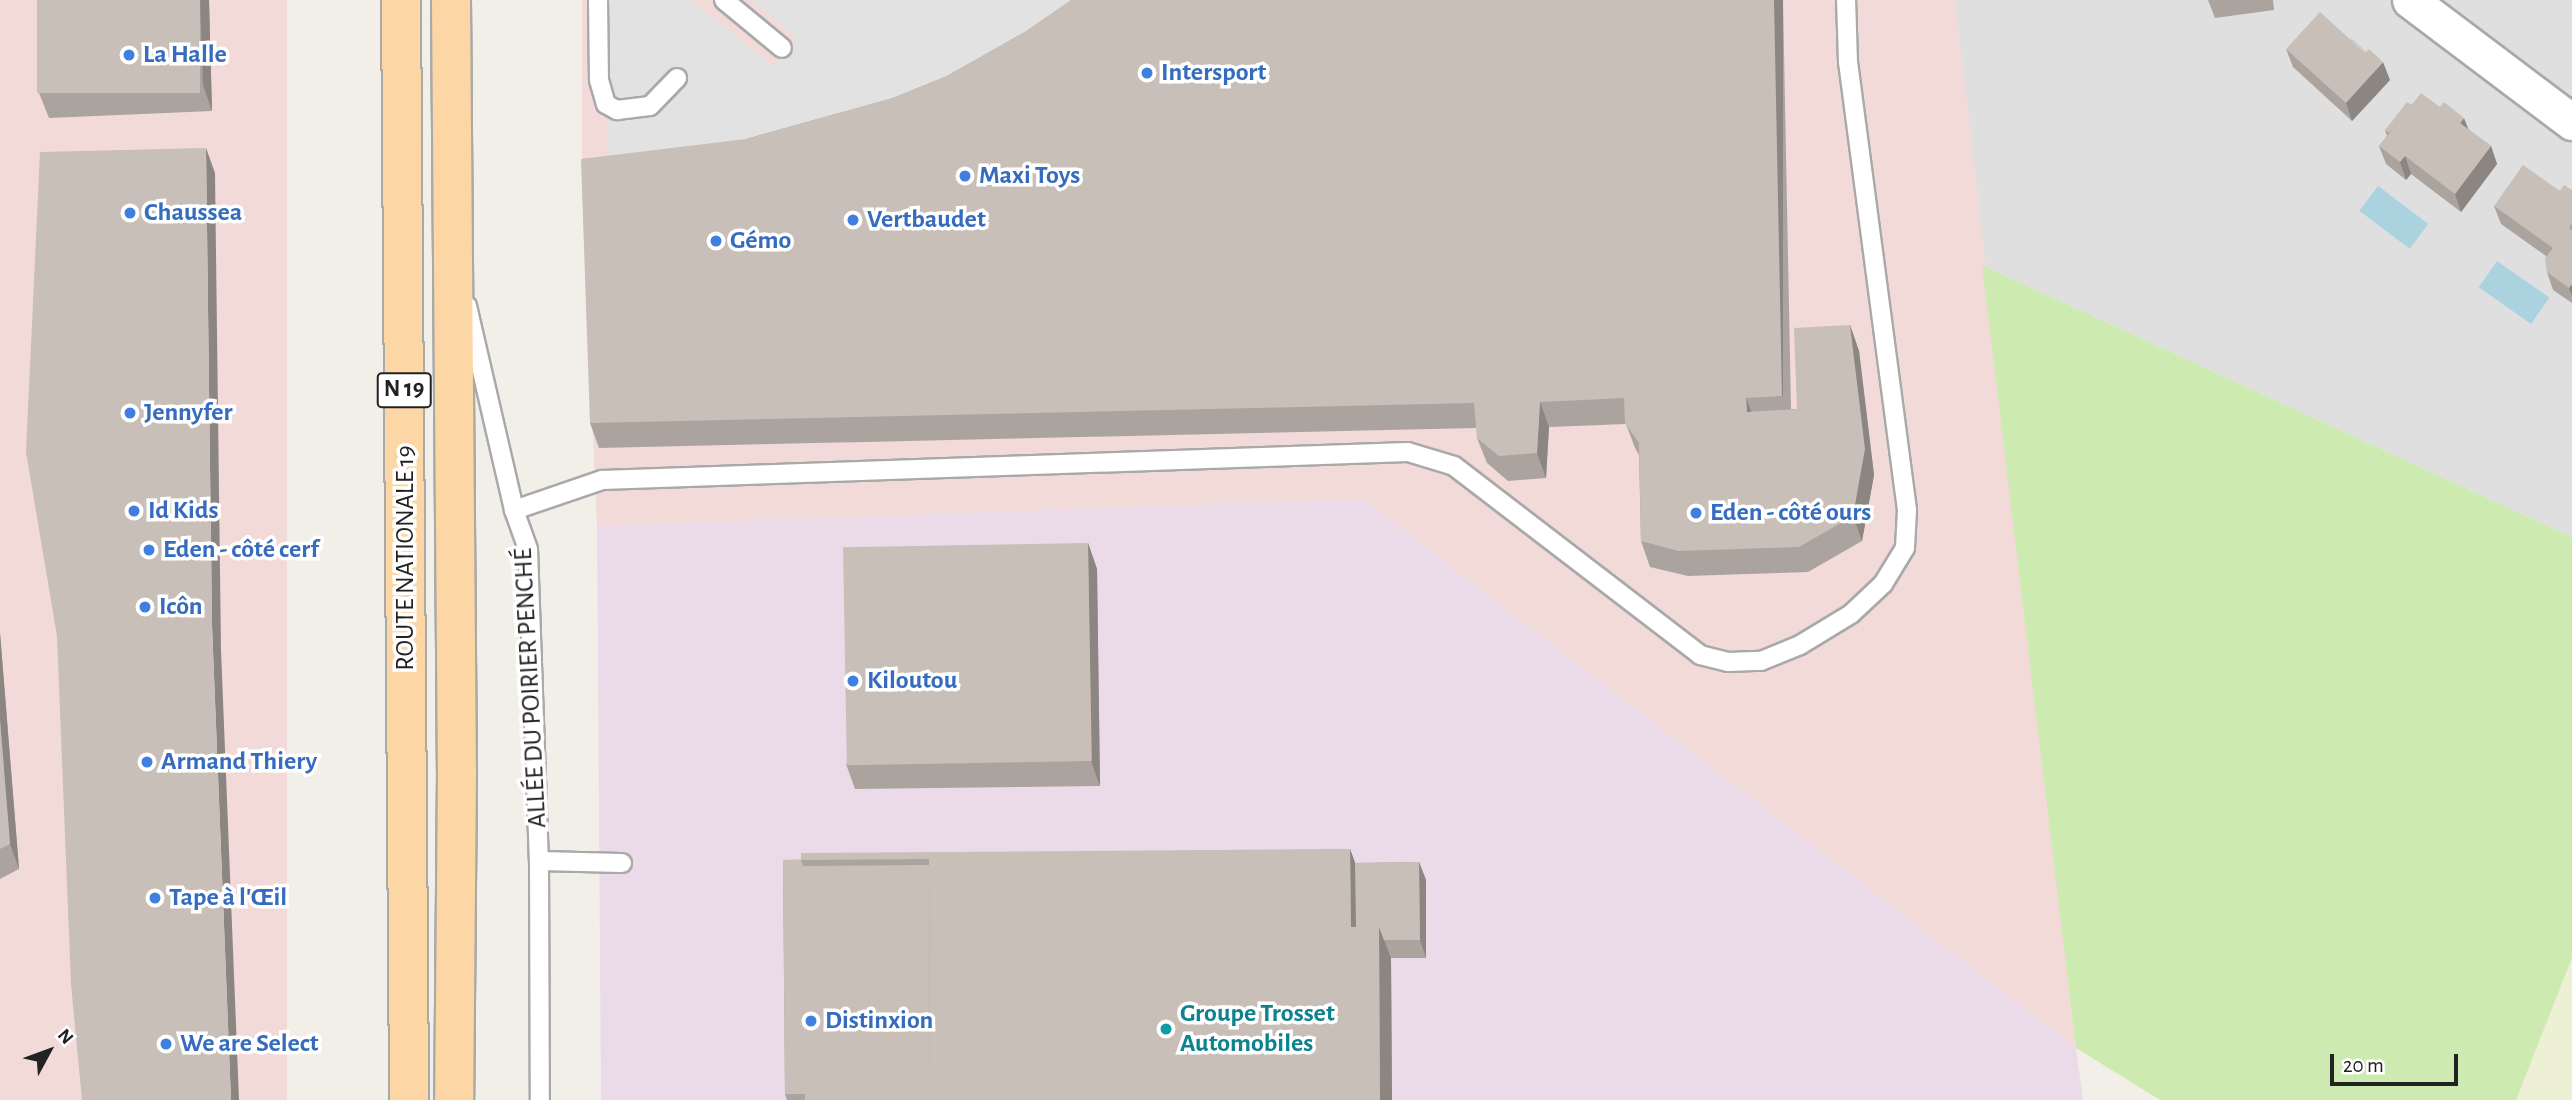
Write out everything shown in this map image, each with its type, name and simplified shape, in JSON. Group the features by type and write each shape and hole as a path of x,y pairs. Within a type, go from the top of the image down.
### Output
{"main road":[{"name":"ROUTE NATIONALE 19","path":"401,0 409,1100"},
{"name":"N 19","path":"451,0 457,773 454,1100"}],"street":[{"path":"2410,0 2572,122"}],"lane":[{"path":"598,0 599,80 606,104 617,110 650,106 677,78"},
{"path":"724,0 782,48"},
{"path":"514,510 602,480 1408,452 1454,466 1700,655 1727,662 1761,661 1800,645 1851,614 1883,584 1905,548 1907,510 1848,62 1846,0"},
{"name":"ALLÉE DU POIRIER PENCHÉ","path":"453,242 514,510 528,549 539,861 540,1100"},
{"path":"539,861 622,863"}],"shaded area":[{"name":"Eden - côté cerf","path":"0,0 287,0 287,1100 0,1100"},
{"name":"Eden - côté ours","path":"582,0 1955,0 2076,1048 1363,499 597,526 582,186"},
{"path":"605,0 690,0 774,67 795,36 752,0 1094,0 950,93 608,172"},
{"path":"1955,0 2572,0 2572,537 1982,265"},
{"path":"1363,499 2076,1048 2083,1100 601,1100 597,526"}],"green space":[{"path":"1982,265 2572,537 2572,958 2516,1100 2160,1100 2076,1048"},
{"path":"2572,958 2572,1100 2516,1100"}],"water":[{"path":"2378,186 2428,224 2410,249 2359,211"},
{"path":"2497,261 2549,298 2531,324 2479,287"}],"building":[{"name":"La Halle","path":"37,0 200,0 200,93 37,93"},
{"path":"1071,0 1774,0 1782,396 1746,398 1747,412 1797,409 1794,328 1850,325 1865,449 1853,516 1799,547 1678,551 1641,541 1639,443 1625,423 1624,398 1540,402 1537,453 1499,456 1477,438 1474,403 590,423 581,159 746,139 893,98 947,76 1023,33"},
{"path":"2320,12 2365,53 2369,49 2383,62 2346,103 2286,49"},
{"path":"2421,93 2440,107 2444,102 2464,118 2460,123 2491,146 2455,194 2405,156 2400,162 2379,146"},
{"path":"2407,102 2412,105 2389,133 2385,130"},
{"path":"206,148 212,625 231,1100 82,1100 71,984 57,636 26,452 40,152"},
{"path":"2523,165 2560,191 2564,185 2572,190 2572,223 2569,228 2572,230 2572,284 2569,288 2547,272 2545,258 2553,248 2494,206"},
{"path":"1088,543 1092,761 847,765 843,547"},
{"path":"0,720 10,844 0,849"},
{"name":"Groupe Trosset Automobiles","path":"1350,849 1351,927 1379,927 1380,1100 930,1100 929,859 801,860 801,853"},
{"path":"783,860 801,860 803,866 929,865 930,1100 805,1100 805,1094 785,1094"},
{"path":"1419,862 1420,940 1384,940 1379,927 1356,927 1355,863"}],"place":[{"name":"La Halle","path":"129,55"},
{"name":"Intersport","path":"1147,73"},
{"name":"Maxi Toys","path":"965,176"},
{"name":"Chaussea","path":"130,213"},
{"name":"Vertbaudet","path":"853,220"},
{"name":"Gémo","path":"716,241"},
{"name":"Jennyfer","path":"130,413"},
{"name":"Id Kids","path":"134,511"},
{"name":"Eden - côté ours","path":"1696,513"},
{"name":"Eden - côté cerf","path":"149,550"},
{"name":"Icôn","path":"145,607"},
{"name":"Kiloutou","path":"853,681"},
{"name":"Armand Thiery","path":"147,762"},
{"name":"Tape à l'Œil","path":"155,898"},
{"name":"Distinxion","path":"811,1021"},
{"name":"Groupe Trosset Automobiles","path":"1166,1029"},
{"name":"We are Select","path":"166,1044"}]}
